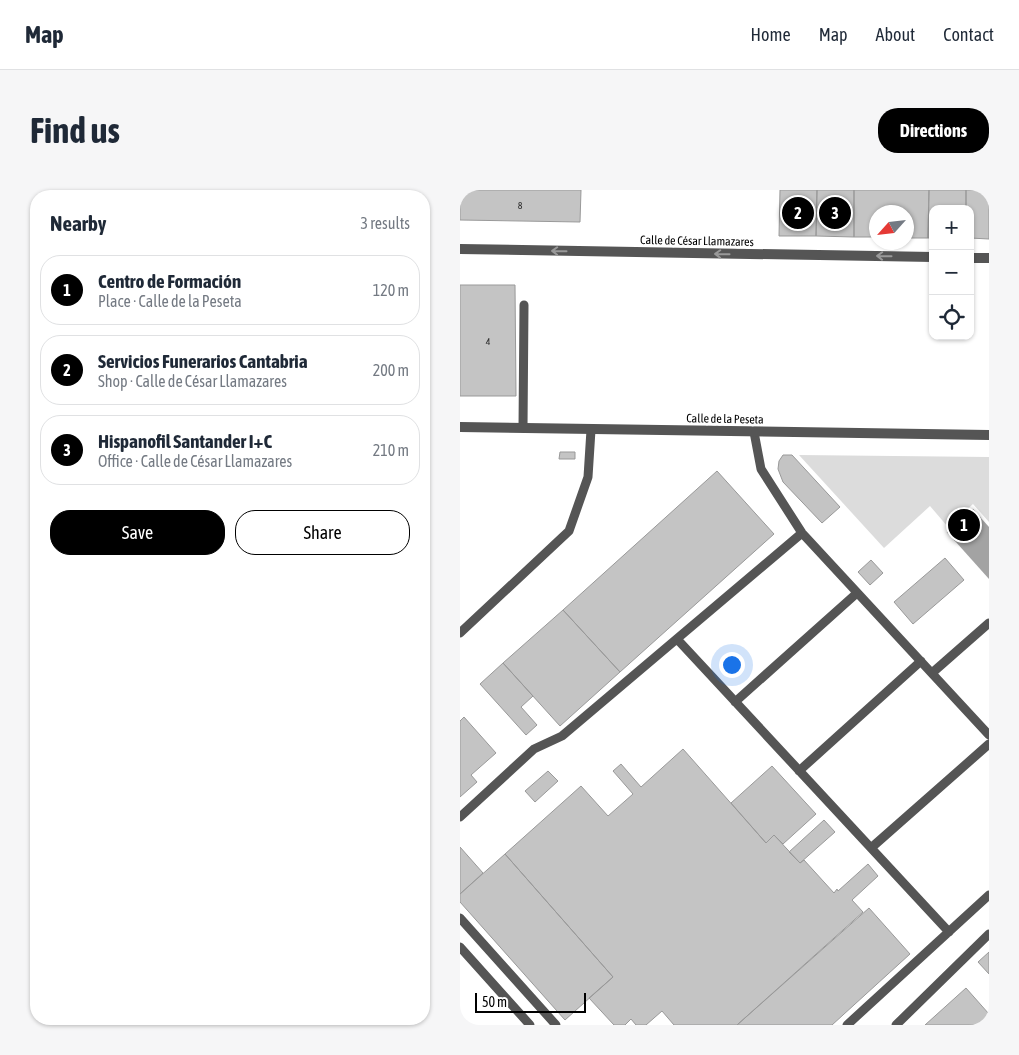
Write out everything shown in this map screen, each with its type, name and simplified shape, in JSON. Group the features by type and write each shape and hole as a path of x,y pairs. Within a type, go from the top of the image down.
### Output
{"street":[{"name":"Calle de César Llamazares","path":"460,249 929,257"},
{"path":"974,258 989,258"},
{"name":"Calle de la Peseta","path":"460,427 989,435"}],"lane":[{"path":"523,428 524,305"},
{"path":"460,633 569,531 588,477 591,430"},
{"path":"754,432 761,469 802,533 989,735"},
{"path":"460,817 534,749 562,736 802,533"},
{"path":"735,702 857,593"},
{"path":"932,673 989,623"},
{"path":"677,639 949,932"},
{"path":"799,771 920,661"},
{"path":"871,848 989,744"},
{"path":"847,1025 989,895"},
{"path":"460,918 556,1025"},
{"path":"896,1025 989,934"},
{"path":"460,947 530,1025"}],"shaded area":[{"path":"799,455 989,457 989,522 973,504 948,527 930,506 884,548"},
{"path":"981,518 989,527 989,579 955,541"}],"building":[{"path":"460,190 581,190 580,222 460,220"},
{"path":"780,190 817,190 816,236 779,236"},
{"path":"817,190 854,190 854,237 816,236"},
{"path":"854,190 929,190 928,238 914,238 914,205 869,205 869,237 854,237"},
{"path":"929,190 966,190 966,205 929,205 928,238"},
{"path":"966,190 989,190 989,239 974,238 974,205 966,205"},
{"path":"460,285 515,285 516,396 460,396"},
{"path":"560,452 575,452 575,459 559,459"},
{"path":"783,455 792,455 840,507 822,523 783,482 778,469 779,461"},
{"path":"717,471 774,534 620,672 563,610"},
{"path":"973,509 981,518 955,541 947,532"},
{"path":"945,558 964,580 913,624 894,602"},
{"path":"871,560 883,573 870,585 858,572"},
{"path":"563,610 620,672 560,726 503,663"},
{"path":"503,663 533,696 521,707 537,725 526,735 480,684"},
{"path":"464,717 496,753 471,775 477,782 460,797 460,721"},
{"path":"683,749 766,843 774,835 800,863 804,860 834,893 868,864 878,876 852,900 863,912 737,1025 674,1025 662,1011 646,1025 636,1025 631,1019 625,1025 614,1025 589,998 613,977 505,854 581,786 608,816 633,794 613,771 621,764 641,787"},
{"path":"772,766 816,814 783,844 774,835 766,843 731,803"},
{"path":"548,771 558,781 535,802 525,791"},
{"path":"824,820 835,832 800,863 789,852"},
{"path":"460,847 483,873 460,894"},
{"path":"505,854 613,977 565,1020 460,902 460,894"},
{"path":"869,908 910,954 832,1025 737,1025"},
{"path":"989,952 989,974 978,962"},
{"path":"966,988 989,1014 989,1025 925,1025"}],"place":[{"name":"Servicios Funerarios Cantabria","path":"798,213"},
{"name":"Hispanofil Santander I+C","path":"835,213"},
{"name":"Centro de Formación","path":"964,525"}]}
